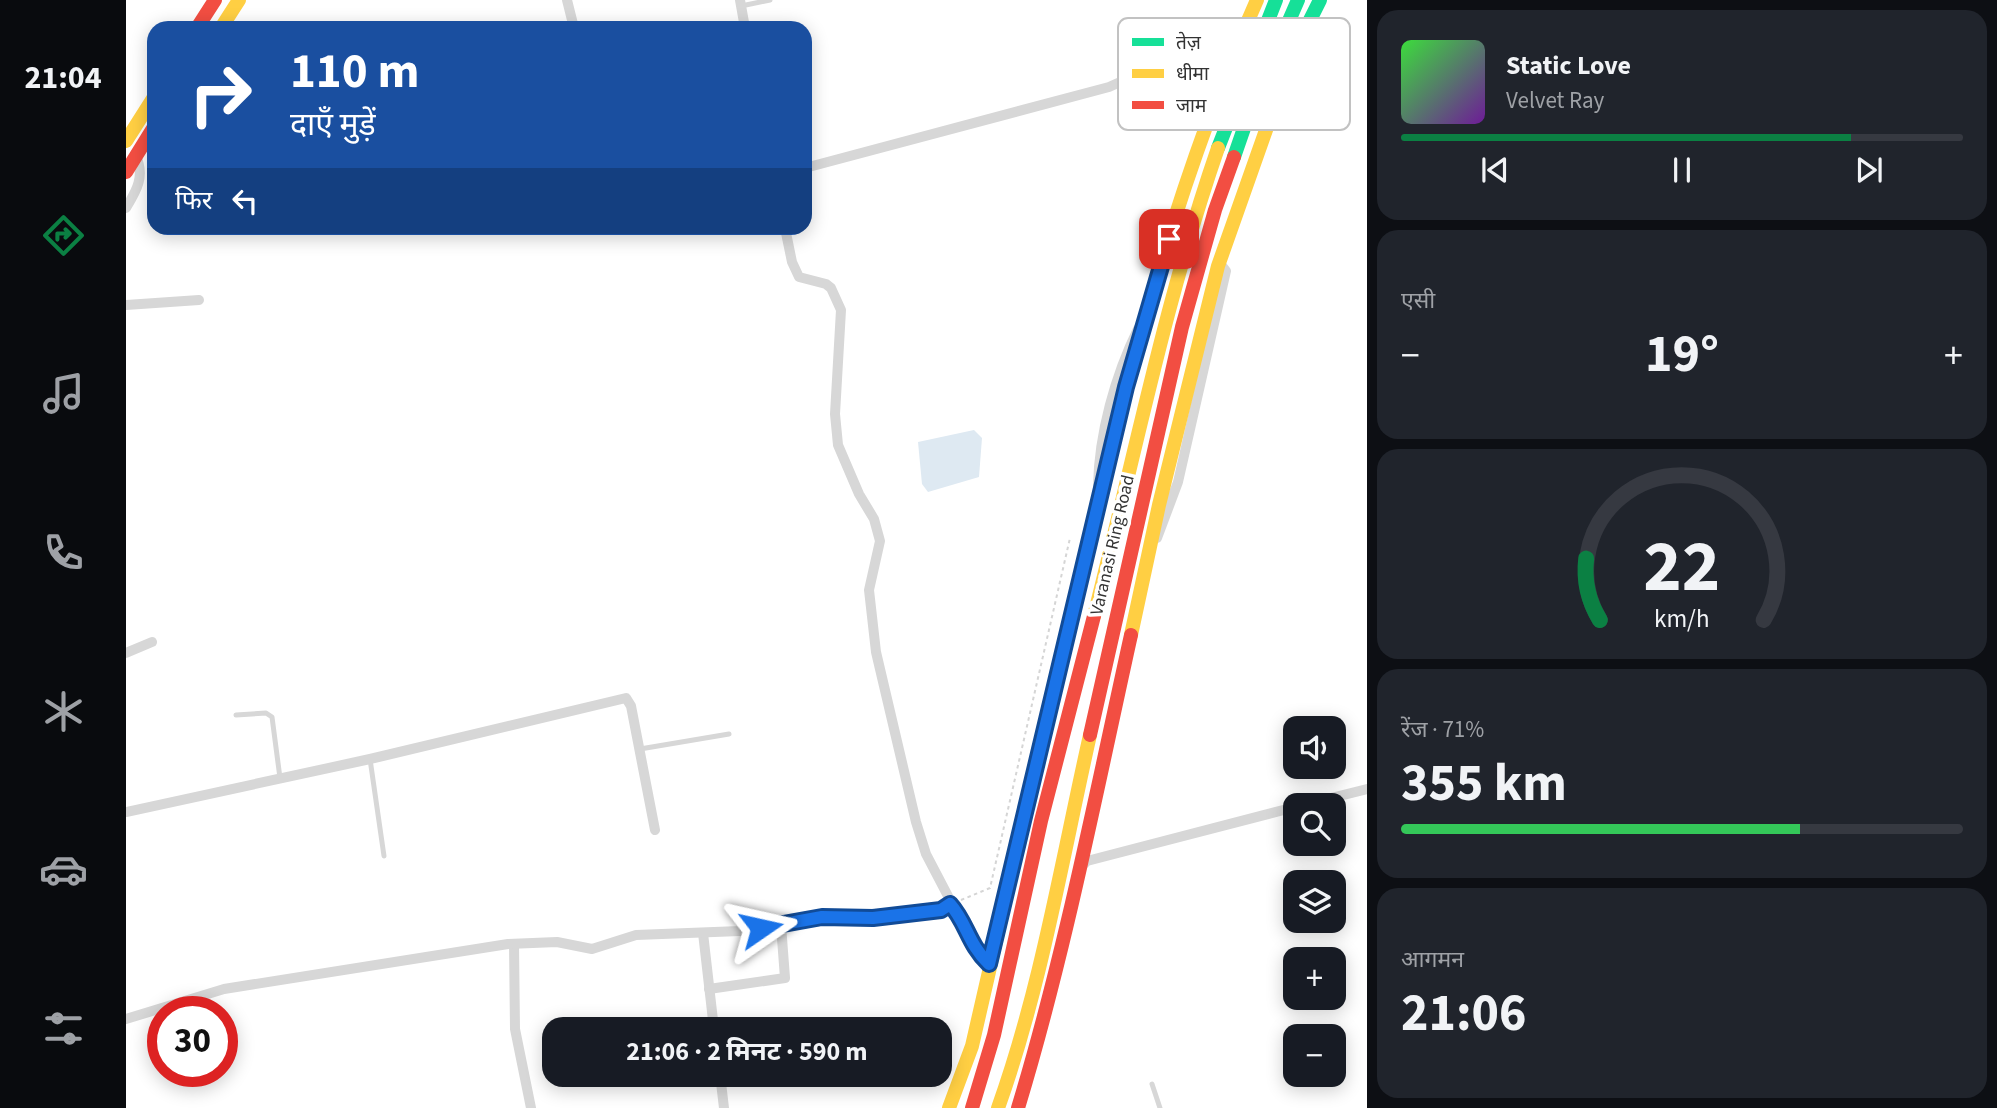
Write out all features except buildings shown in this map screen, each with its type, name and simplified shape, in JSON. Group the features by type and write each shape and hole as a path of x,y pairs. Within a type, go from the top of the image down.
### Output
{"main road":[{"path":"202,21 215,0"},
{"path":"226,21 239,0"},
{"path":"1249,18 1257,0"},
{"path":"1269,18 1276,0"},
{"name":"Varanasi Ring Road","path":"1290,18 1298,0"},
{"path":"1311,18 1320,0"},
{"path":"126,141 147,108"},
{"path":"949,1108 972,1046 989,964 1126,387 1176,216 1206,130"},
{"path":"971,1108 994,1035 1041,821 1125,495 1152,369 1192,222 1224,130"},
{"name":"Varanasi Ring Road","path":"998,1108 1012,1069 1035,980 1182,327 1219,198 1243,130"},
{"path":"1018,1108 1035,1052 1079,869 1145,571 1219,262 1266,130"},
{"path":"126,172 147,138"}],"street":[{"path":"567,0 572,21"},
{"path":"740,3 744,21"},
{"path":"812,165 1118,83"},
{"path":"126,208 140,180 141,167 136,155"},
{"path":"786,235 792,262 799,278 826,284 840,305 835,414 838,445 878,531 878,552 869,590 876,652 926,854 974,950 989,964"},
{"path":"126,305 199,300"},
{"path":"126,653 152,642"},
{"path":"126,812 370,759 622,698 630,701 655,831"},
{"path":"1346,794 1367,789"},
{"path":"1079,869 1087,861 1283,810"},
{"path":"126,1019 224,989 514,944 557,942 592,949 636,935 703,933 781,925 822,917 873,918 941,910 950,904"},
{"path":"709,989 785,978 781,925"},
{"path":"703,933 712,1017"},
{"path":"514,944 516,1029 531,1108"},
{"path":"722,1087 724,1108"}],"lane":[{"path":"740,3 770,0"},
{"path":"236,715 266,713 272,717 280,778"},
{"path":"640,749 729,734"},
{"path":"370,759 384,856"},
{"path":"1152,1084 1160,1108"}],"path":[{"path":"950,904 990,888 1070,538"}],"shaded area":[{"path":"974,430 982,438 979,477 928,492 922,484 918,442"}],"traffic: fast":[{"path":"1269,18 1276,0"},
{"path":"1290,18 1298,0"},
{"path":"1311,18 1320,0"},
{"path":"1218,148 1225,130"},
{"path":"1234,157 1243,130"},
{"path":"1053,692 1114,435"}],"traffic: slow":[{"path":"226,21 239,0"},
{"path":"1250,18 1257,0"},
{"path":"126,141 147,108"},
{"path":"1114,435 1159,269 1205,130"},
{"path":"1131,635 1159,505 1218,266 1266,130"},
{"path":"1094,616 1166,322 1218,148"},
{"path":"949,1108 972,1046 1053,692"},
{"path":"998,1108 1039,970 1090,735"}],"traffic: jam":[{"path":"202,21 215,0"},
{"path":"126,172 147,138"},
{"path":"1090,735 1182,327 1215,210 1234,157"},
{"path":"972,1108 994,1035 1041,821 1094,616"},
{"path":"1018,1108 1051,991 1131,635"}],"route":[{"path":"761,928 822,917 886,917 941,910 950,904 957,912 974,950 989,964 1126,387 1169,239"}]}
